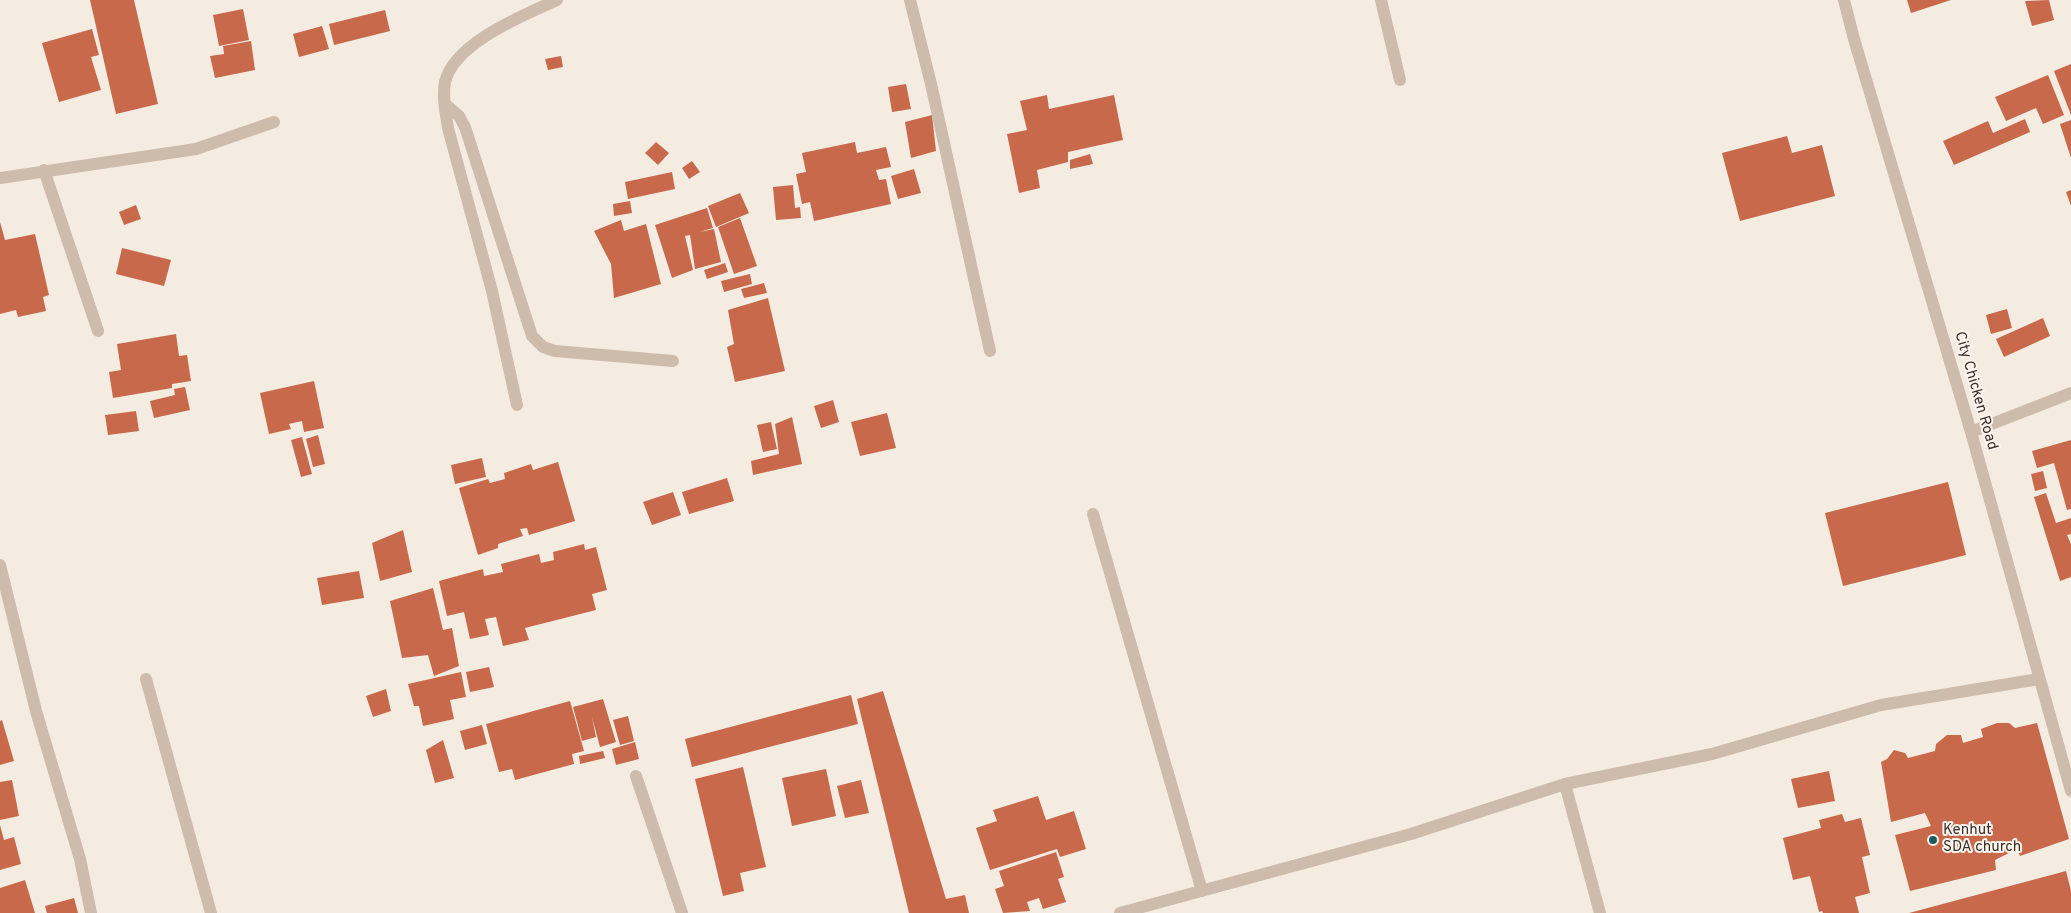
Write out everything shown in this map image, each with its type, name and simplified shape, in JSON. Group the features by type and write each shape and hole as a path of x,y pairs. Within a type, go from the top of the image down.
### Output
{"street":[{"path":"517,405 492,291 448,128 445,82 452,66 470,48 503,24 557,0"},
{"path":"910,0 931,84 990,351"},
{"path":"1381,0 1400,80"},
{"name":"City Chicken Road","path":"1844,0 1971,432 2071,791"},
{"path":"445,104 459,116 465,127 532,336 543,347 555,351 673,361"},
{"path":"0,178 196,149 274,122"},
{"path":"44,170 98,332"},
{"path":"1971,432 2071,393"},
{"path":"1093,514 1202,890"},
{"path":"0,565 36,711 80,859 90,913"},
{"path":"1120,913 1411,834 1565,784 1712,754 1880,705 2039,679"},
{"path":"146,680 211,913"},
{"path":"636,776 682,913"},
{"path":"1565,784 1600,913"}],"building":[{"path":"90,0 134,0 158,104 116,114"},
{"path":"1907,0 1951,0 1911,13"},
{"path":"2049,0 2054,20 2032,26 2025,1"},
{"path":"243,9 249,40 219,46 213,15"},
{"path":"385,10 390,31 334,45 329,24"},
{"path":"322,26 329,49 299,57 293,34"},
{"path":"92,29 99,55 91,57 101,90 59,102 42,43"},
{"path":"251,41 255,70 215,78 210,56 224,54 223,46"},
{"path":"561,56 563,67 548,70 545,59"},
{"path":"2071,64 2071,115 2054,71"},
{"path":"2048,75 2064,115 2043,124 2036,108 2006,121 1995,97"},
{"path":"906,84 911,109 892,112 888,87"},
{"path":"1047,95 1049,109 1114,95 1123,140 1068,152 1068,162 1037,170 1040,188 1019,193 1007,134 1027,130 1020,101"},
{"path":"932,115 936,151 911,158 905,122"},
{"path":"2025,119 2030,132 1954,165 1943,141 1988,121 1993,133"},
{"path":"2071,120 2071,158 2060,124"},
{"path":"1787,136 1792,153 1822,145 1835,196 1740,221 1722,153"},
{"path":"656,142 669,153 658,165 645,153"},
{"path":"855,142 857,153 886,147 891,167 876,170 879,180 886,179 891,204 814,221 810,202 802,204 796,174 806,172 802,153"},
{"path":"1090,154 1093,164 1070,169 1070,160"},
{"path":"692,161 700,172 689,179 682,168"},
{"path":"914,169 921,193 898,199 891,176"},
{"path":"672,172 675,189 628,199 625,182"},
{"path":"793,185 795,208 800,207 801,218 776,220 773,187"},
{"path":"2071,190 2071,206 2066,192"},
{"path":"740,193 749,213 716,227 708,206"},
{"path":"630,201 632,213 614,216 613,204"},
{"path":"136,205 141,219 124,225 119,212"},
{"path":"707,208 713,228 699,232 714,229 721,262 695,269 690,235 685,236 693,270 672,278 655,225"},
{"path":"740,218 757,266 734,274 718,227"},
{"path":"621,220 624,231 646,224 661,284 614,298 611,264 594,231"},
{"path":"0,222 5,240 35,234 49,295 43,297 46,311 18,317 16,310 0,314"},
{"path":"122,248 171,260 164,286 116,274"},
{"path":"725,263 728,272 707,279 704,270"},
{"path":"750,274 752,284 724,292 721,281"},
{"path":"764,283 767,293 744,298 741,289"},
{"path":"768,298 785,371 735,382 727,347 734,344 728,310"},
{"path":"2007,309 2012,328 1991,334 1986,315"},
{"path":"2043,318 2050,336 2004,357 1996,339"},
{"path":"176,334 179,356 187,355 191,381 172,384 172,388 113,398 109,372 121,370 117,344"},
{"path":"314,381 324,428 304,432 302,421 289,424 291,429 269,434 260,393"},
{"path":"185,387 190,410 154,418 150,401 175,395 174,389"},
{"path":"833,400 839,422 821,428 814,406"},
{"path":"136,411 139,431 108,435 105,415"},
{"path":"887,413 896,448 860,456 851,422"},
{"path":"792,417 802,464 753,475 751,461 779,454 775,424"},
{"path":"771,422 777,449 763,452 757,425"},
{"path":"318,435 325,464 313,467 306,439"},
{"path":"302,437 312,474 301,477 291,440"},
{"path":"2071,440 2071,509 2067,510 2054,463 2037,468 2032,451"},
{"path":"482,458 486,477 455,484 451,465"},
{"path":"558,462 575,521 529,535 527,528 520,529 523,536 498,544 498,548 478,555 459,488 488,479 490,483 505,479 504,473 531,464 533,470"},
{"path":"2043,471 2047,488 2035,491 2031,474"},
{"path":"727,478 734,501 689,514 682,492"},
{"path":"1948,482 1966,555 1843,586 1825,513"},
{"path":"673,492 681,515 652,525 643,502"},
{"path":"2046,493 2056,523 2071,518 2071,534 2067,535 2071,544 2071,577 2060,581 2034,497"},
{"path":"403,530 412,572 380,581 372,543"},
{"path":"584,544 585,550 596,547 607,590 592,594 596,610 525,628 529,640 503,646 496,617 485,619 489,635 470,639 464,612 447,616 439,581 483,569 484,576 503,572 501,564 539,554 541,563 554,560 553,552"},
{"path":"359,571 364,598 322,605 317,578"},
{"path":"433,588 443,630 452,628 459,666 434,676 428,655 402,658 390,601"},
{"path":"489,667 494,687 470,692 466,672"},
{"path":"461,672 466,697 450,700 454,719 423,726 419,706 414,706 408,684"},
{"path":"386,689 391,711 373,717 366,696"},
{"path":"883,691 946,899 965,895 969,913 909,913 857,699"},
{"path":"851,695 858,724 692,767 685,739"},
{"path":"603,699 616,742 600,747 592,717 596,737 582,741 573,707"},
{"path":"570,701 584,751 572,754 574,764 515,780 512,769 499,772 486,724"},
{"path":"628,716 634,741 620,745 613,720"},
{"path":"2,720 14,761 0,765 0,721"},
{"path":"1997,723 2009,723 2015,728 2037,723 2069,839 2020,856 2017,849 1995,860 1996,870 1910,891 1895,835 1931,826 1925,813 1891,822 1881,762 1887,759 1894,750 1905,753 1908,758 1935,751 1936,744 1947,735 1961,735 1963,743 1983,737 1981,729"},
{"path":"482,725 487,744 465,750 460,731"},
{"path":"443,740 454,778 435,783 426,750"},
{"path":"635,742 639,759 616,765 612,749"},
{"path":"603,751 605,758 580,764 579,756"},
{"path":"743,767 766,867 740,873 744,891 723,896 695,779"},
{"path":"826,769 836,816 792,826 782,778"},
{"path":"1829,771 1835,801 1798,808 1791,779"},
{"path":"12,780 19,816 0,820 0,782"},
{"path":"861,780 869,813 845,818 837,786"},
{"path":"1038,796 1046,820 1074,811 1086,849 1060,857 1057,849 990,870 976,828 997,821 993,810"},
{"path":"1842,814 1845,822 1861,818 1870,855 1862,857 1870,893 1855,897 1859,913 1823,913 1822,911 1819,912 1810,876 1793,880 1783,838 1821,828 1819,820"},
{"path":"0,825 4,840 14,837 21,864 0,870"},
{"path":"1056,852 1064,877 1058,879 1066,902 1043,909 1039,898 1027,902 1030,911 1003,913 995,889 1004,886 999,871"},
{"path":"2066,871 2071,891 2071,913 1909,913"},
{"path":"25,880 35,913 0,913 0,888"},
{"path":"74,898 78,913 47,913 45,906"}],"place":[{"name":"Kenhut SDA church","path":"1933,840"}]}
